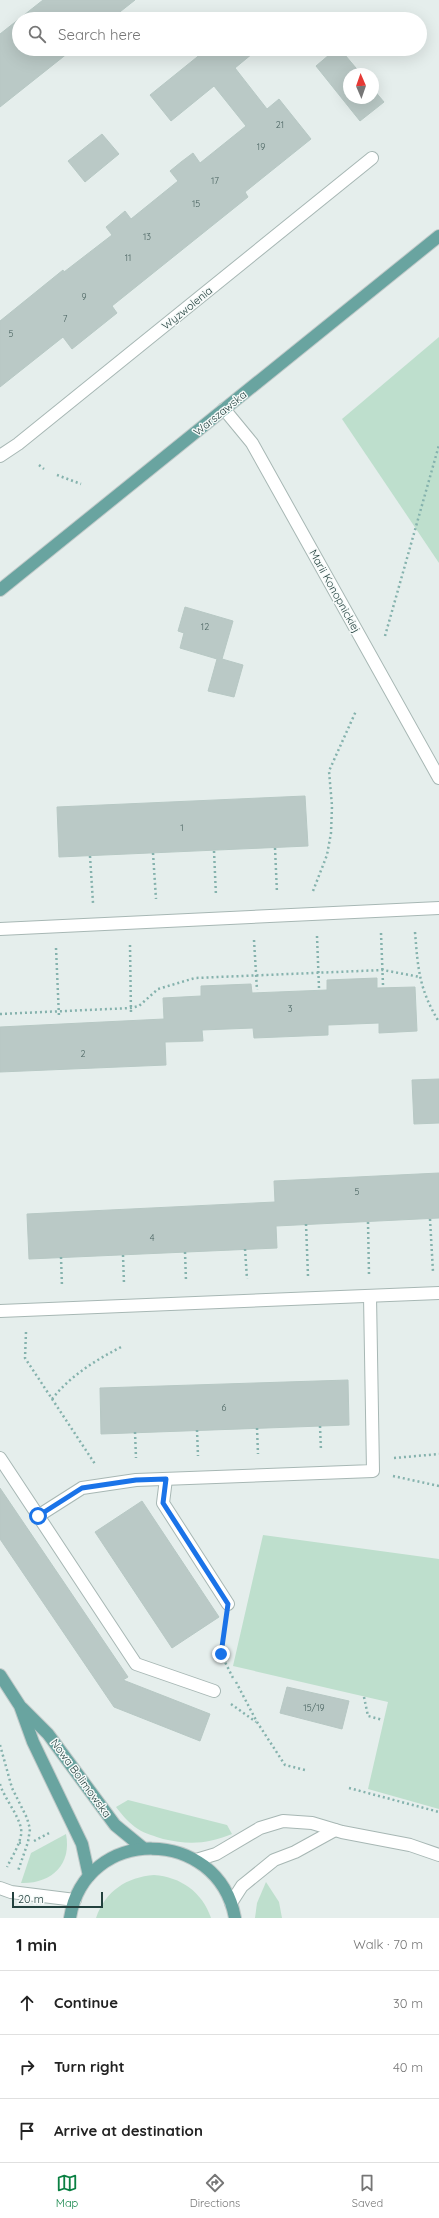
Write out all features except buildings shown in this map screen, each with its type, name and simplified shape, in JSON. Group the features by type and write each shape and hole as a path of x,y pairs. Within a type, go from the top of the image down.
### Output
{"main road":[{"name":"Warszawska","path":"0,590 439,236"},
{"name":"Nowa Bolimowska","path":"0,1675 20,1706 48,1734 115,1825 143,1848"},
{"name":"Nowa Bolimowska","path":"20,1706 33,1742 82,1844 89,1876"},
{"path":"70,1918 75,1900 89,1876 105,1862 123,1853 143,1848 171,1850 196,1860 211,1872 223,1886 232,1904 235,1918"}],"street":[{"name":"Wyzwolenia","path":"0,456 24,439 372,158"},
{"name":"Marii Konopnickiej","path":"224,409 252,443 439,778"},
{"path":"0,929 439,908"},
{"path":"0,1311 436,1293"},
{"path":"38,1516 82,1488 108,1484 136,1480 373,1466 370,1296"},
{"path":"0,1458 136,1664 214,1691"},
{"path":"166,1479 163,1503 228,1604"},
{"path":"196,1860 216,1854 260,1828 283,1821 312,1823 335,1830 410,1845 439,1855"},
{"path":"232,1904 242,1886 274,1860 295,1852 335,1830"},
{"path":"6,1890 75,1900"}],"path":[{"path":"384,639 390,625 439,445"},
{"path":"39,465 44,469"},
{"path":"57,475 81,484"},
{"path":"314,890 327,855 331,833 332,806 329,771 356,711"},
{"path":"275,848 278,916"},
{"path":"214,851 216,919"},
{"path":"153,853 156,921"},
{"path":"90,856 93,925"},
{"path":"413,909 420,977 427,1001 439,1022"},
{"path":"380,911 383,985"},
{"path":"316,914 319,988"},
{"path":"252,917 257,990"},
{"path":"129,923 131,1014"},
{"path":"55,926 58,1017"},
{"path":"0,1014 131,1008 139,1006 158,989 186,979 256,974 383,970 420,977"},
{"path":"430,1219 436,1293"},
{"path":"368,1222 370,1296"},
{"path":"306,1224 308,1298"},
{"path":"245,1249 248,1301"},
{"path":"185,1252 187,1303"},
{"path":"123,1255 125,1306"},
{"path":"61,1257 63,1308"},
{"path":"26,1310 25,1358 108,1484"},
{"path":"52,1399 65,1382 98,1360 123,1346"},
{"path":"373,1466 439,1454"},
{"path":"373,1466 439,1486"},
{"path":"228,1604 221,1654 257,1722 285,1765 305,1770"},
{"path":"214,1691 257,1722"},
{"path":"364,1697 368,1716 383,1720"},
{"path":"0,1745 12,1788 27,1818 30,1828 28,1842 6,1890"},
{"path":"0,1784 2,1791 21,1827 19,1843 5,1872"},
{"path":"349,1788 439,1812"},
{"path":"34,1841 54,1830"},
{"path":"19,1843 23,1842"}],"green space":[{"path":"439,337 439,563 342,419"},
{"path":"263,1535 439,1559 439,1809 368,1789 388,1702 233,1666"},
{"path":"128,1800 227,1825 232,1834 206,1842 190,1843 163,1839 147,1834 132,1825 116,1807"},
{"path":"66,1834 66,1855 57,1870 42,1880 21,1883 31,1853"},
{"path":"154,1875 173,1879 182,1883 196,1893 207,1909 211,1918 96,1918 105,1900 118,1887 126,1882 144,1876"},
{"path":"266,1882 279,1902 282,1918 255,1918 257,1903"}],"route":[{"path":"38,1516 82,1488 136,1480 166,1479 163,1503 228,1604 221,1654"}]}
